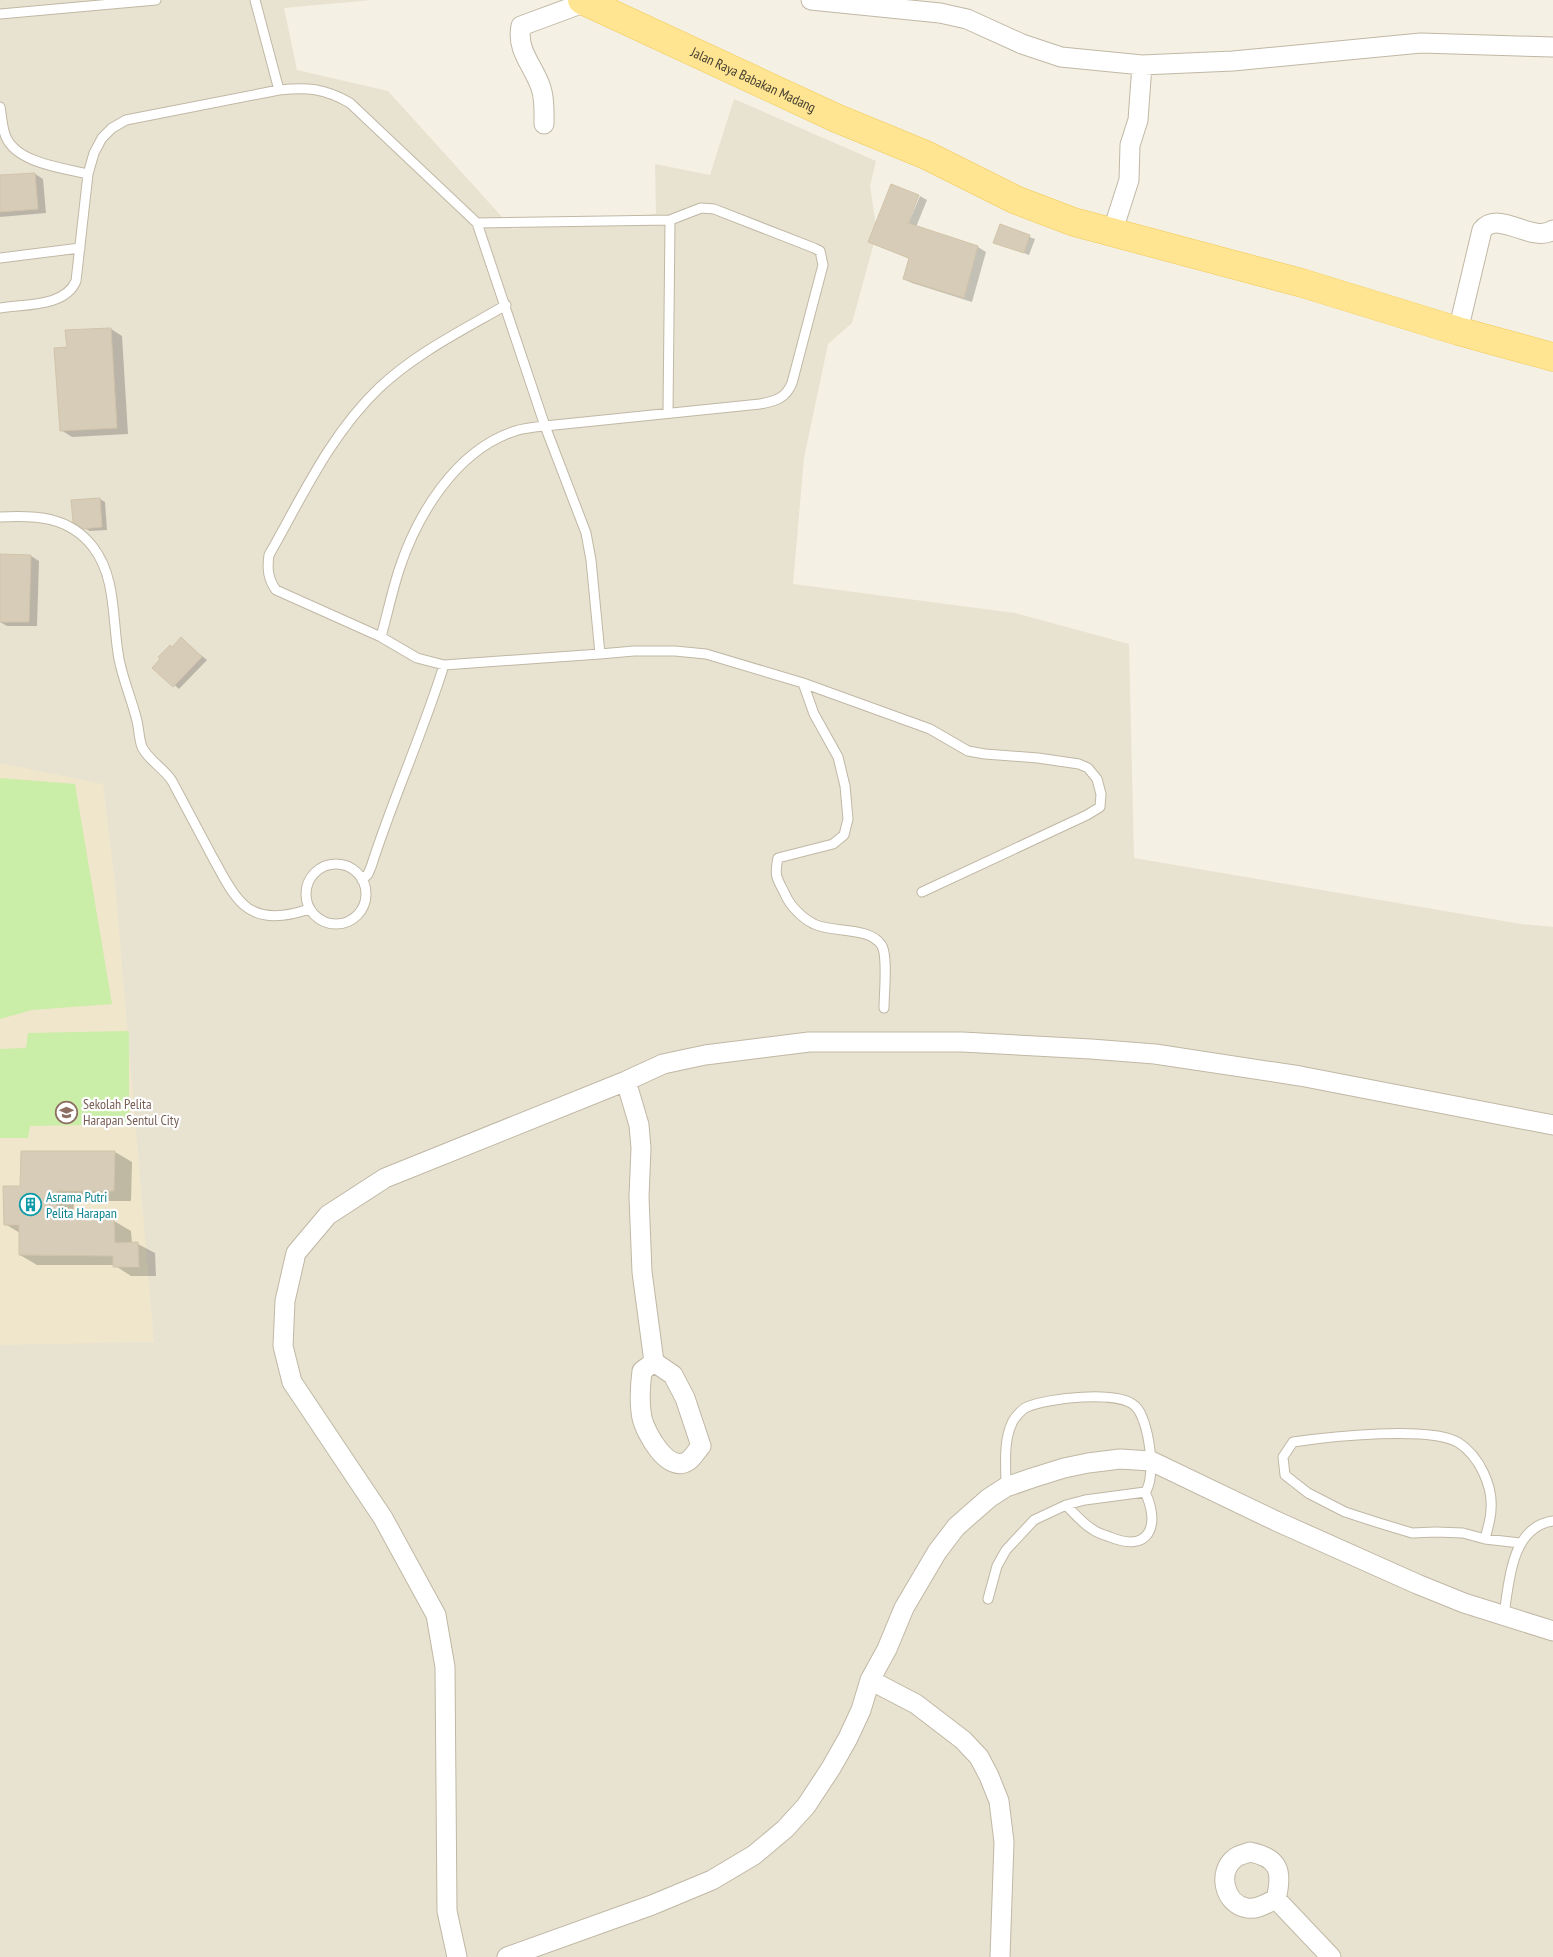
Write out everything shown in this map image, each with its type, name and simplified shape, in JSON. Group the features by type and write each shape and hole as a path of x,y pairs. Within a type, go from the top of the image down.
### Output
{"main road":[{"name":"Jalan Raya Babakan Madang","path":"584,1 836,118 926,155 1016,200 1074,222 1302,283 1458,331 1553,357"}],"street":[{"path":"811,0 940,13 967,19 1022,44 1062,57 1142,65 1233,61 1421,43 1553,47"},
{"path":"544,124 544,97 536,76 523,53 520,33 522,26 584,1"},
{"path":"1112,233 1129,180 1130,145 1138,120 1142,65"},
{"path":"1458,331 1482,230 1485,226 1497,223 1543,234 1553,230"},
{"path":"457,1957 447,1912 444,1667 436,1615 383,1518 292,1382 283,1346 285,1300 296,1253 328,1215 385,1178 626,1081 662,1064 705,1055 809,1042 962,1042 1155,1054 1300,1076 1553,1124"},
{"path":"626,1081 640,1132 639,1198 642,1272 654,1362 673,1375 685,1398 701,1446 689,1461 679,1464 666,1458 651,1440 642,1419 640,1395 642,1371 654,1362"},
{"path":"507,1957 652,1905 712,1880 754,1856 785,1829 806,1806 848,1738 861,1710 870,1680 887,1649 904,1608 937,1552 956,1528 989,1498 1006,1487 1064,1468 1120,1459 1150,1461 1276,1521 1417,1584 1464,1603 1553,1631"},
{"path":"870,1680 916,1704 963,1740 979,1757 989,1776 999,1801 1004,1842 1000,1957"},
{"path":"1276,1898 1331,1957"}],"lane":[{"path":"0,14 156,0"},
{"path":"255,0 278,90"},
{"path":"0,308 55,300 72,290 76,281 88,174 94,153 102,138 112,128 126,120 278,90 318,89 336,95 350,103 477,223 545,426 589,545 600,654"},
{"path":"0,107 3,139 16,151 32,160 88,174"},
{"path":"381,636 408,546 432,503 453,474 473,455 494,441 515,431 545,426 773,402 788,392 823,265 820,251 714,209 701,208 670,220 477,223"},
{"path":"668,413 670,220"},
{"path":"0,258 80,248"},
{"path":"506,305 425,353 380,387 363,405 329,448 269,555 268,572 276,590 381,636 417,658 444,665 634,651 676,651 706,654 803,683 930,729 968,751 1079,764 1088,768 1097,779 1101,794 1100,807 1087,815 922,892"},
{"path":"0,517 33,516 54,520 67,526 92,545 105,569 109,583 119,660 137,721 142,748 170,778 226,881 244,905 260,914 276,915 293,914 309,909"},
{"path":"362,880 368,874 371,867 405,770 432,703 444,665"},
{"path":"803,683 814,714 838,758 846,786 848,819 844,835 833,844 778,858 775,874 790,905 814,925 861,933 877,940 882,947 885,971 884,1008"},
{"path":"333,864 350,868 362,880 366,888 364,904 360,912 347,923 329,924 321,921 309,909 305,892 307,884 311,876 325,866 333,864"},
{"path":"988,1599 997,1566 1006,1550 1034,1520 1066,1505 1085,1500 1145,1492 1150,1487 1147,1428 1136,1406 1123,1398 1082,1397 1044,1402 1025,1408 1012,1422 1006,1448 1006,1487"},
{"path":"1485,1539 1491,1509 1486,1478 1474,1458 1459,1443 1434,1436 1347,1436 1293,1442 1284,1456 1285,1475 1308,1493 1345,1512 1412,1533 1463,1533 1485,1539 1520,1543"},
{"path":"1066,1505 1092,1530 1120,1541 1138,1542 1144,1540 1150,1532 1152,1524 1152,1508 1145,1492"},
{"path":"1504,1615 1510,1577 1520,1543 1533,1528 1545,1522 1553,1521"}],"shaded area":[{"path":"0,0 372,0 284,8 297,70 388,91 513,229 656,214 655,164 710,175 734,99 876,161 870,186 877,232 852,323 828,344 804,458 793,584 1015,613 1129,644 1134,858 1521,924 1553,927 1553,1957 0,1957"},
{"name":"Sekolah Pelita Harapan Sentul City","path":"0,763 103,784 115,882 154,1342 0,1345"}],"green space":[{"path":"0,778 75,784 112,1004 32,1010 0,1019"},
{"path":"129,1031 129,1124 30,1126 28,1138 0,1138 0,1049 26,1048 28,1033"}],"building":[{"path":"35,173 38,209 0,212 0,175"},
{"path":"891,184 919,195 908,223 978,246 964,298 903,279 909,258 868,242"},
{"path":"1000,224 1030,235 1024,253 993,243"},
{"path":"111,328 117,428 60,431 54,348 67,347 65,330"},
{"path":"100,498 102,527 83,529 73,522 71,500"},
{"path":"0,554 31,555 29,622 0,622"},
{"path":"181,637 202,657 173,687 152,668 160,659 158,657 170,645 172,647"},
{"name":"Asrama Putri Pelita Harapan","path":"21,1151 115,1151 114,1191 57,1191 56,1218 114,1220 115,1243 138,1242 139,1267 113,1267 113,1256 19,1255 19,1225 4,1225 3,1186 20,1186"}],"place":[{"name":"Sekolah Pelita Harapan Sentul City","path":"67,1112"},
{"name":"Asrama Putri Pelita Harapan","path":"30,1205"}]}
